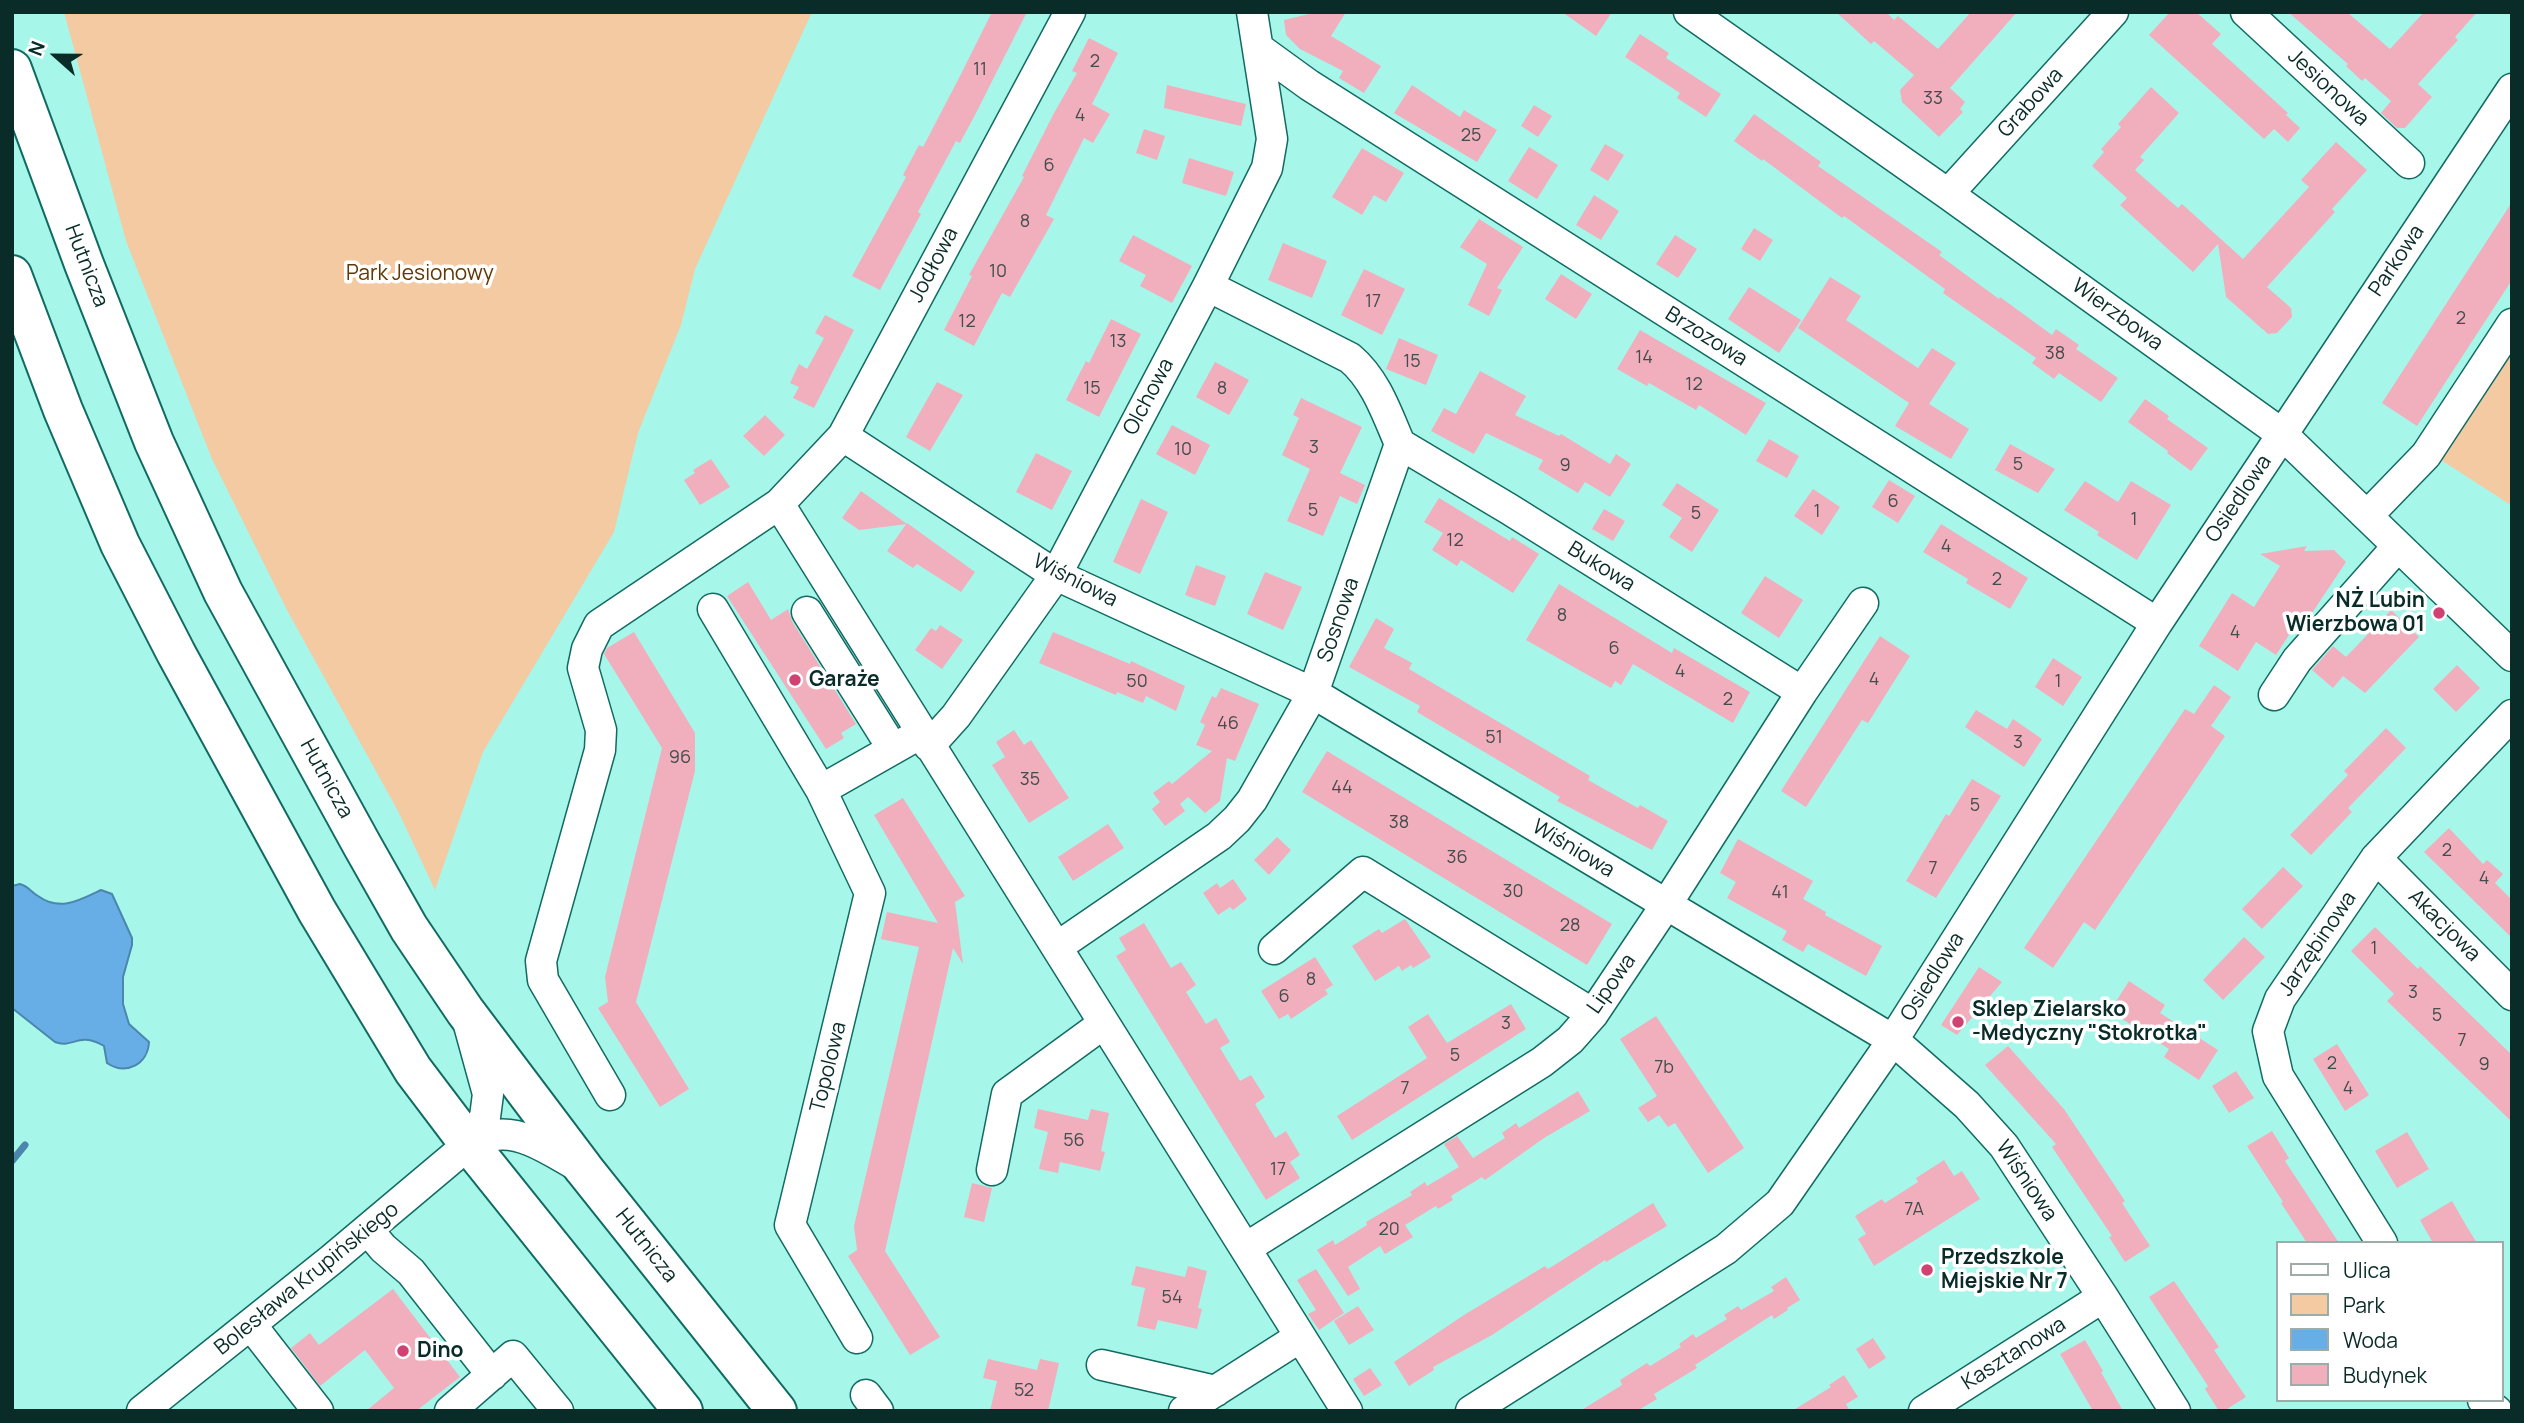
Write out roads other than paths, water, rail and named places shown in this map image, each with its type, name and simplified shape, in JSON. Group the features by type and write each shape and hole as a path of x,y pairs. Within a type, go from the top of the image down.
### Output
{"main road":[{"name":"Hutnicza","path":"12,69 154,442 223,592 402,916 465,1011 584,1169 777,1411"},
{"path":"12,275 63,410 120,544 176,653 323,921 413,1070 683,1411"}],"street":[{"name":"Jodłowa","path":"610,1095 543,980 541,961 600,750 601,730 583,668 587,649 599,625 779,504 843,436 1070,12"},
{"name":"Olchowa","path":"925,739 957,716 1056,575 1267,168 1272,139 1252,12"},
{"name":"Wierzbowa","path":"1689,12 1725,22 1948,194 2282,434 2512,656"},
{"name":"Grabowa","path":"1948,194 2113,12"},
{"name":"Jesionowa","path":"2246,12 2409,163"},
{"name":"Brzozowa","path":"1258,48 1321,92 2157,623"},
{"name":"Parkowa","path":"2282,434 2502,125 2512,89"},
{"path":"1208,286 1350,358 1362,368 1374,386 1400,444"},
{"path":"2367,516 2426,455 2512,324"},
{"name":"Osiedlowa","path":"1471,1411 1726,1249 1780,1203 1893,1040 2157,623 2282,434"},
{"name":"Wiśniowa","path":"843,436 1056,575 1313,693 1893,1040 1967,1105 2004,1146 2104,1297 2175,1411"},
{"name":"Bukowa","path":"1400,444 1802,692"},
{"name":"Sosnowa","path":"1057,947 1219,836 1252,800 1313,693 1400,444"},
{"path":"779,504 1347,1411"},
{"path":"2274,695 2297,660 2398,546"},
{"name":"Lipowa","path":"1246,1248 1542,1062 1570,1040 1593,1013 1666,905 1802,692 1863,603"},
{"name":"Topolowa","path":"713,609 821,790 870,893 790,1225 856,1338"},
{"path":"807,612 893,749"},
{"name":"Jarzębinowa","path":"2381,1241 2278,1076 2268,1031 2280,999 2375,858 2512,715"},
{"path":"821,790 893,749 925,739"},
{"name":"Akacjowa","path":"2375,858 2512,995"},
{"path":"1274,949 1363,872 1593,1013"},
{"path":"465,1011 488,1094 485,1117 469,1144"},
{"path":"992,1170 1007,1094 1103,1024"},
{"path":"469,1144 497,1135 513,1136 542,1146 584,1169"},
{"name":"Bolesława Krupińskiego","path":"142,1411 368,1230 469,1144"},
{"path":"368,1230 383,1248 411,1272 492,1375"},
{"name":"Kasztanowa","path":"1924,1411 2104,1297"},
{"path":"251,1325 318,1411"},
{"path":"1184,1411 1300,1337"},
{"path":"450,1411 513,1356 558,1411"},
{"path":"1101,1365 1216,1391"}],"water":[{"path":"20,884 46,901 62,904 101,890 112,894 132,938 123,977 123,1004 129,1024 149,1042 145,1056 135,1066 121,1068 107,1063 104,1046 95,1042 55,1042 12,1008 12,886"}],"waterway":[{"path":"12,1161 25,1145"}],"place":[{"name":"NŻ Lubin Wierzbowa 01","path":"2439,613"},
{"name":"Garaże","path":"795,680"},
{"name":"Sklep Zielarsko -Medyczny \"Stokrotka\"","path":"1958,1022"},
{"name":"Przedszkole Miejskie Nr 7","path":"1927,1270"},
{"name":"Dino","path":"403,1351"}],"park label":[{"name":"Park Jesionowy","path":"420,274"}]}
